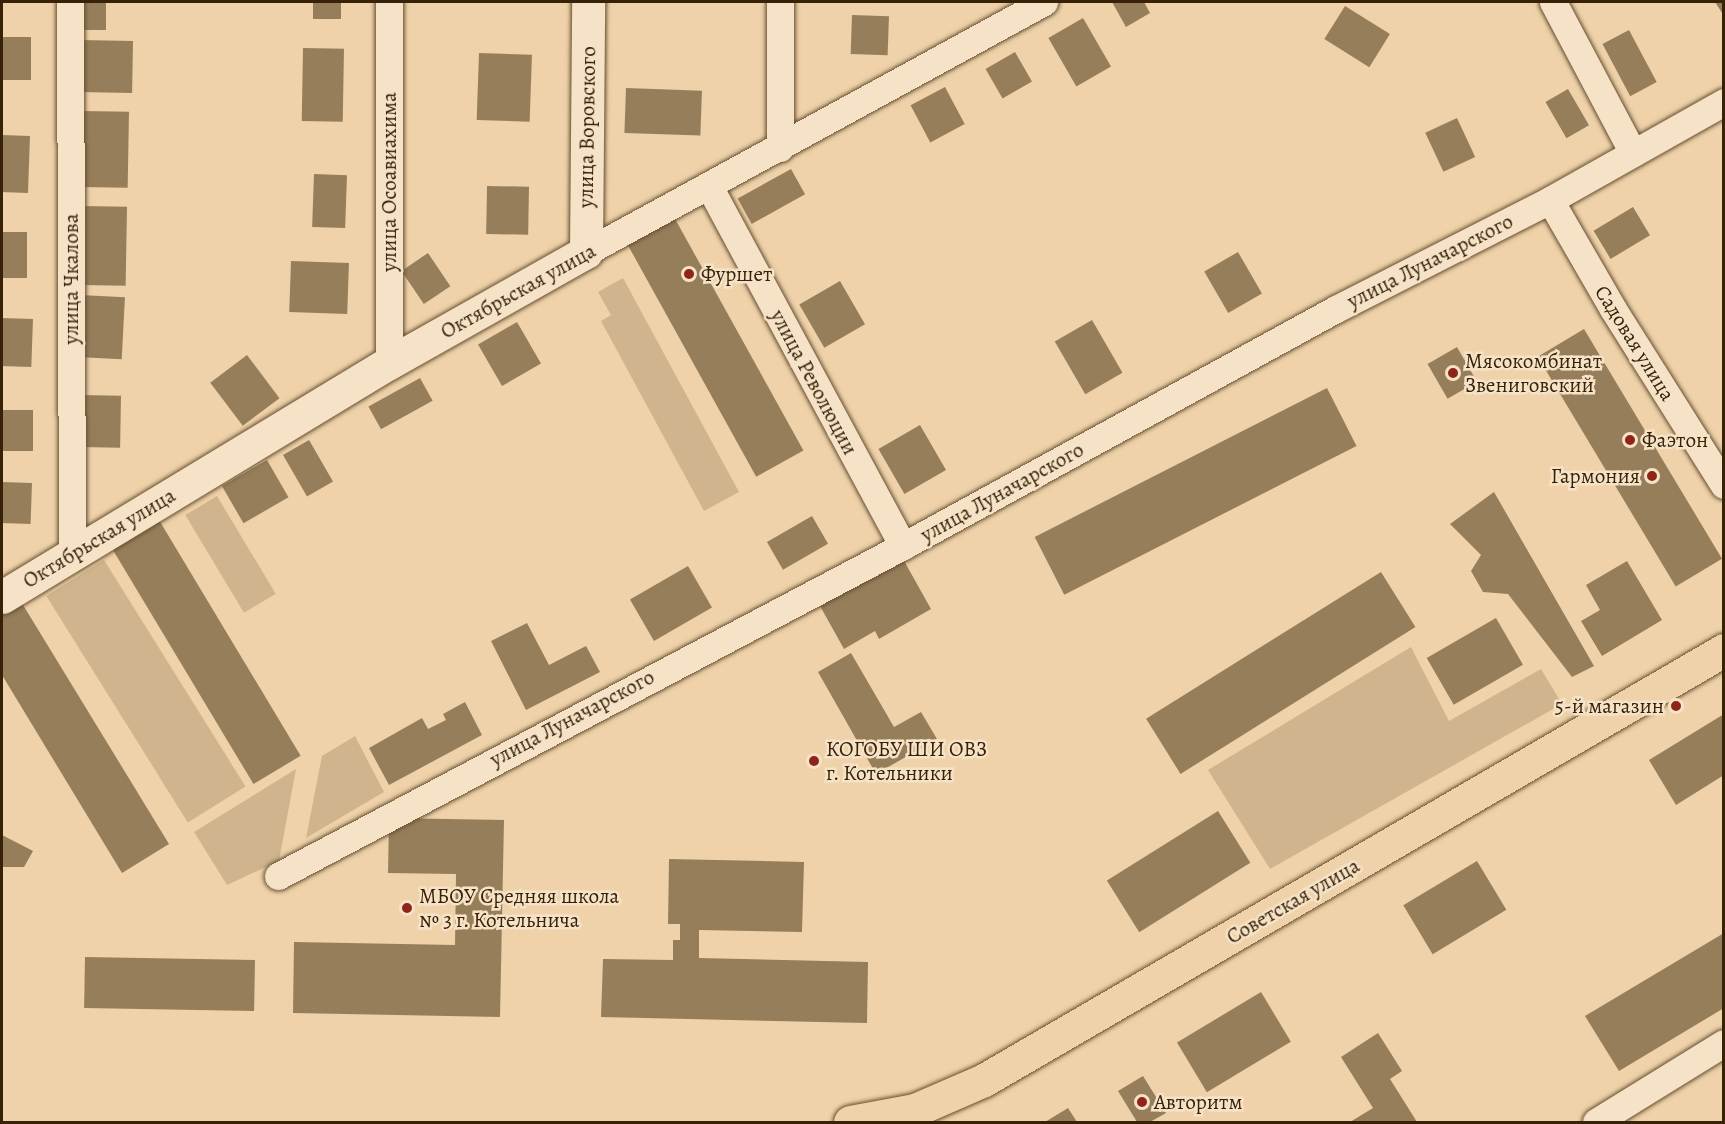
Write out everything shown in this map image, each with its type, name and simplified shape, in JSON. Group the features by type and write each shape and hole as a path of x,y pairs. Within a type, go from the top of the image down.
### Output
{"main road":[{"name":"Советская улица","path":"850,1122 915,1110 984,1080 1724,650"}],"street":[{"name":"улица Чкалова","path":"70,2 72,556"},
{"name":"улица Осоавиахима","path":"389,2 389,363"},
{"name":"улица Воровского","path":"586,252 588,2"},
{"path":"780,2 780,148"},
{"name":"Октябрьская улица","path":"2,597 389,363 586,252 1044,2"},
{"path":"1552,2 1633,153"},
{"name":"улица Луначарского","path":"278,876 903,546 1336,309 1550,200 1724,102"},
{"name":"улица Революции","path":"709,186 903,546"},
{"name":"Садовая улица","path":"1550,200 1613,309 1724,485"},
{"path":"1596,1122 1724,1043"}],"shaded area":[{"path":"623,278 739,492 704,511 601,321 611,315 598,292"},
{"path":"217,496 276,594 244,613 185,515"},
{"path":"104,560 245,786 188,822 46,596"},
{"path":"1411,647 1449,721 1541,669 1562,704 1270,869 1208,770"},
{"path":"355,736 384,792 306,838 322,756"},
{"path":"296,769 279,861 227,885 194,832"}],"building":[{"path":"81,2 106,2 106,30 81,30"},
{"path":"313,2 341,2 341,19 313,19"},
{"path":"1112,2 1144,2 1150,13 1126,27"},
{"path":"1715,2 1724,2 1724,16"},
{"path":"1345,6 1390,34 1369,67 1324,39"},
{"path":"852,15 889,16 888,55 851,54"},
{"path":"1083,18 1111,66 1076,86 1048,38"},
{"path":"1629,30 1657,82 1630,96 1603,44"},
{"path":"2,37 31,37 31,80 2,80"},
{"path":"80,40 133,41 132,93 79,92"},
{"path":"303,48 344,49 343,122 302,121"},
{"path":"1015,52 1032,81 1003,98 986,69"},
{"path":"479,53 532,55 530,122 477,120"},
{"path":"945,87 965,124 930,142 911,105"},
{"path":"626,88 702,91 700,136 624,133"},
{"path":"1568,89 1589,125 1566,138 1545,102"},
{"path":"82,111 129,112 128,188 81,187"},
{"path":"1457,118 1475,157 1443,172 1425,133"},
{"path":"2,135 30,136 28,193 2,192"},
{"path":"791,169 805,194 752,224 738,199"},
{"path":"314,174 347,175 345,228 312,227"},
{"path":"487,186 529,187 528,235 486,234"},
{"path":"81,206 127,207 126,286 80,285"},
{"path":"1633,207 1650,235 1611,259 1594,231"},
{"path":"674,217 803,451 756,477 627,243"},
{"path":"2,232 27,232 27,278 2,278"},
{"path":"1238,252 1262,294 1228,313 1204,272"},
{"path":"428,253 450,286 424,304 401,271"},
{"path":"291,261 349,263 347,314 289,312"},
{"path":"840,281 865,324 824,348 799,304"},
{"path":"80,295 125,297 122,359 77,357"},
{"path":"2,318 33,319 31,367 2,366"},
{"path":"1092,320 1122,373 1085,394 1055,342"},
{"path":"517,322 541,364 502,386 478,344"},
{"path":"1584,329 1722,559 1676,587 1538,357"},
{"path":"1457,347 1477,382 1448,399 1428,364"},
{"path":"247,355 279,398 243,426 210,383"},
{"path":"420,378 433,401 381,429 368,407"},
{"path":"1327,388 1357,446 1064,595 1035,537"},
{"path":"80,395 121,396 120,448 79,447"},
{"path":"2,410 33,410 33,451 2,451"},
{"path":"920,425 946,470 904,494 878,449"},
{"path":"309,440 333,482 307,497 283,455"},
{"path":"267,460 288,497 243,523 222,486"},
{"path":"2,482 32,483 31,524 2,523"},
{"path":"1494,492 1594,666 1572,677 1508,594 1483,592 1471,571 1481,555 1450,524"},
{"path":"812,516 828,544 783,570 767,542"},
{"path":"159,520 301,756 253,784 112,548"},
{"path":"903,559 931,609 879,639 875,631 844,649 820,606"},
{"path":"1627,561 1662,620 1602,656 1581,621 1600,610 1586,585"},
{"path":"688,566 712,608 654,641 630,600"},
{"path":"1381,572 1415,627 1181,774 1146,719"},
{"path":"20,600 169,844 122,873 2,675 2,612"},
{"path":"1496,618 1523,665 1454,705 1427,658"},
{"path":"527,623 549,665 586,646 600,672 526,710 491,641"},
{"path":"851,653 894,727 921,712 937,739 876,774 818,672"},
{"path":"465,702 482,735 389,785 369,748 422,718 428,729 446,720 443,714"},
{"path":"1724,714 1724,775 1676,805 1649,760"},
{"path":"1218,811 1250,863 1139,932 1107,880"},
{"path":"389,818 504,820 500,1017 293,1013 294,942 455,945 456,874 388,873"},
{"path":"2,835 33,851 24,867 2,867"},
{"path":"669,859 804,862 802,932 699,930 699,958 868,962 867,1023 601,1017 603,959 673,960 673,940 680,940 680,924 668,924"},
{"path":"1477,861 1506,910 1433,954 1403,905"},
{"path":"1724,933 1724,1008 1619,1071 1585,1016"},
{"path":"85,957 255,960 254,1011 84,1008"},
{"path":"1261,992 1291,1042 1207,1092 1177,1042"},
{"path":"1378,1033 1402,1071 1390,1079 1417,1122 1350,1122 1373,1108 1341,1057"},
{"name":"Авторитм","path":"1143,1076 1166,1113 1150,1122 1137,1122 1118,1091"},
{"path":"1068,1108 1077,1122 1045,1122"}],"place":[{"name":"Фуршет","path":"689,274"},
{"name":"Мясокомбинат Звениговский","path":"1453,373"},
{"name":"Фаэтон","path":"1630,440"},
{"name":"Гармония","path":"1652,476"},
{"name":"5-й магазин","path":"1676,706"},
{"name":"КОГОБУ ШИ ОВЗ г. Котельники","path":"814,761"},
{"name":"МБОУ Средняя школа № 3 г. Котельнича","path":"407,908"},
{"name":"Авторитм","path":"1142,1102"}]}
